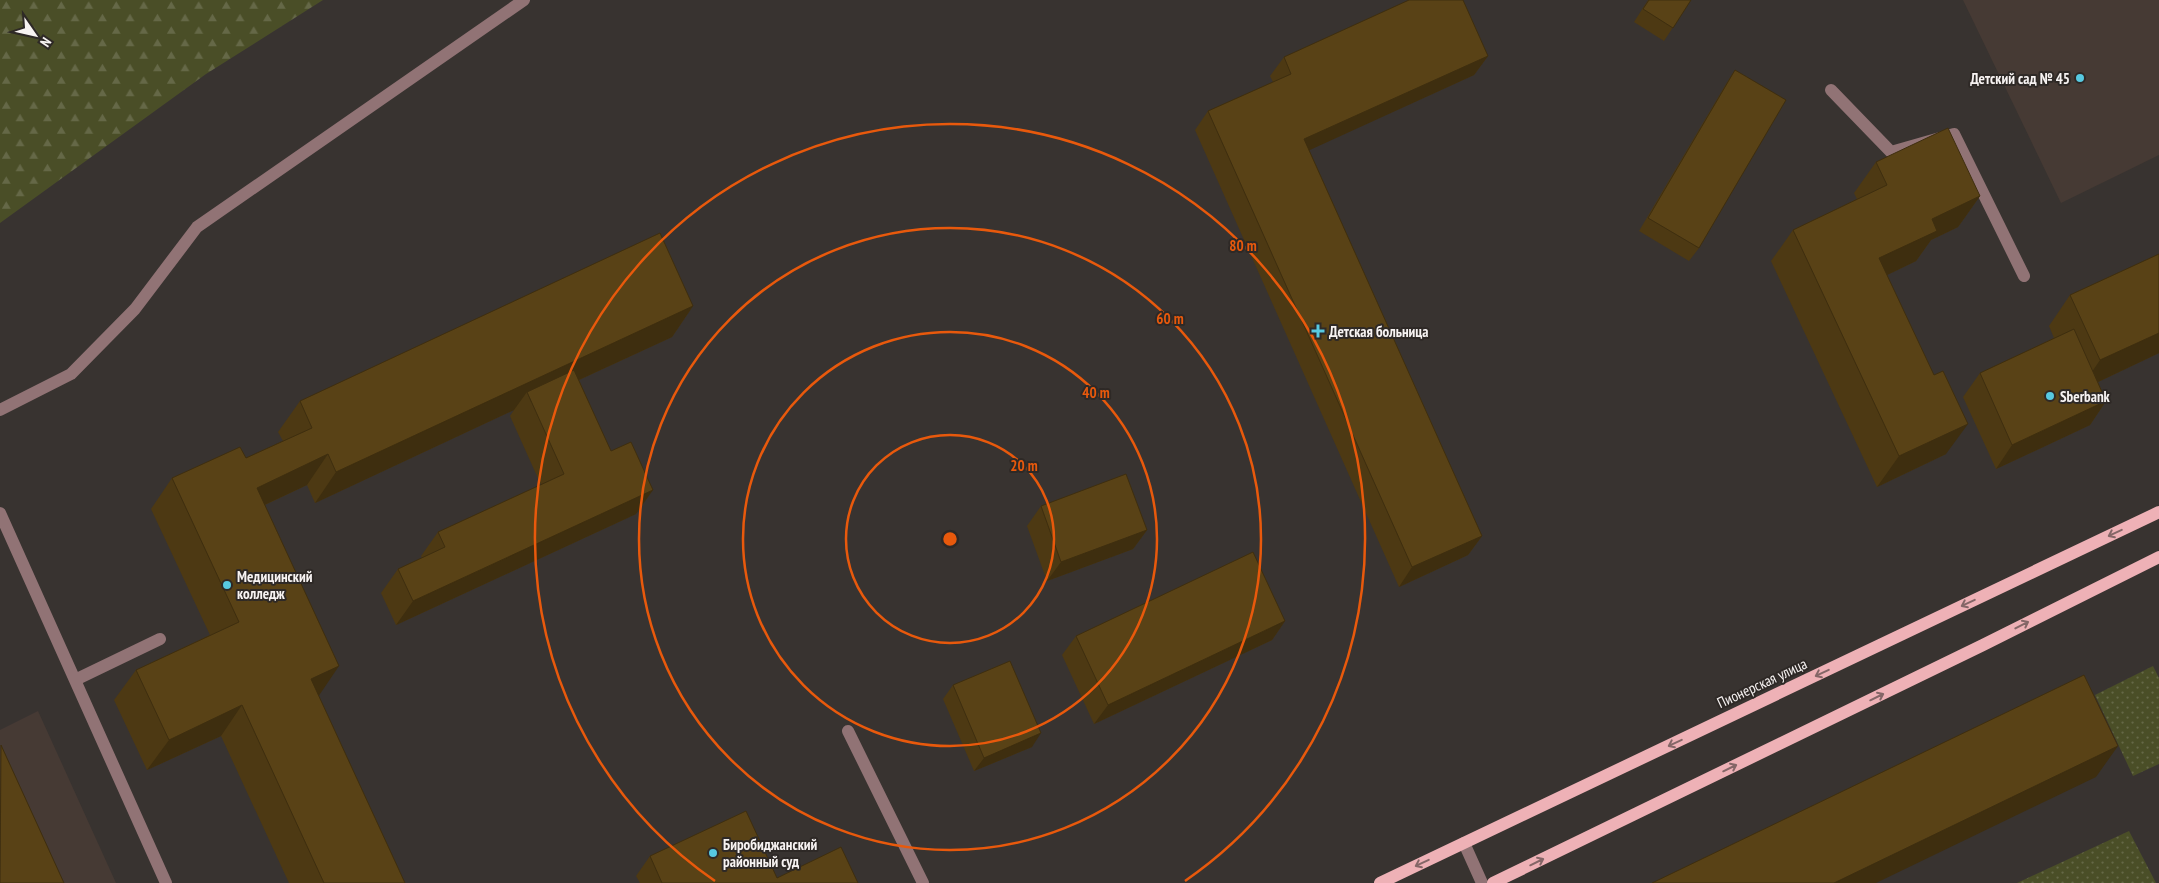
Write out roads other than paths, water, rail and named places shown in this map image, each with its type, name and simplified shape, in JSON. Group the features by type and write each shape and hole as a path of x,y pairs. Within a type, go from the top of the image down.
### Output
{"main road":[{"name":"Пионерская улица","path":"1380,883 2159,512"},
{"path":"1493,883 1965,654 2159,557"}],"street":[{"path":"0,410 71,374 135,309 197,227 524,0"},
{"path":"1831,90 1890,152 1954,134 2024,276"},
{"path":"0,513 166,883"},
{"path":"75,680 160,639"},
{"path":"848,732 923,883"},
{"path":"1464,843 1482,883"}],"place":[{"name":"Детский сад № 45","path":"2080,78"},
{"name":"Детская больница","path":"1318,331"},
{"name":"Sberbank","path":"2050,396"},
{"name":"Медицинский колледж","path":"227,585"},
{"name":"Биробиджанский районный суд","path":"713,853"}]}
